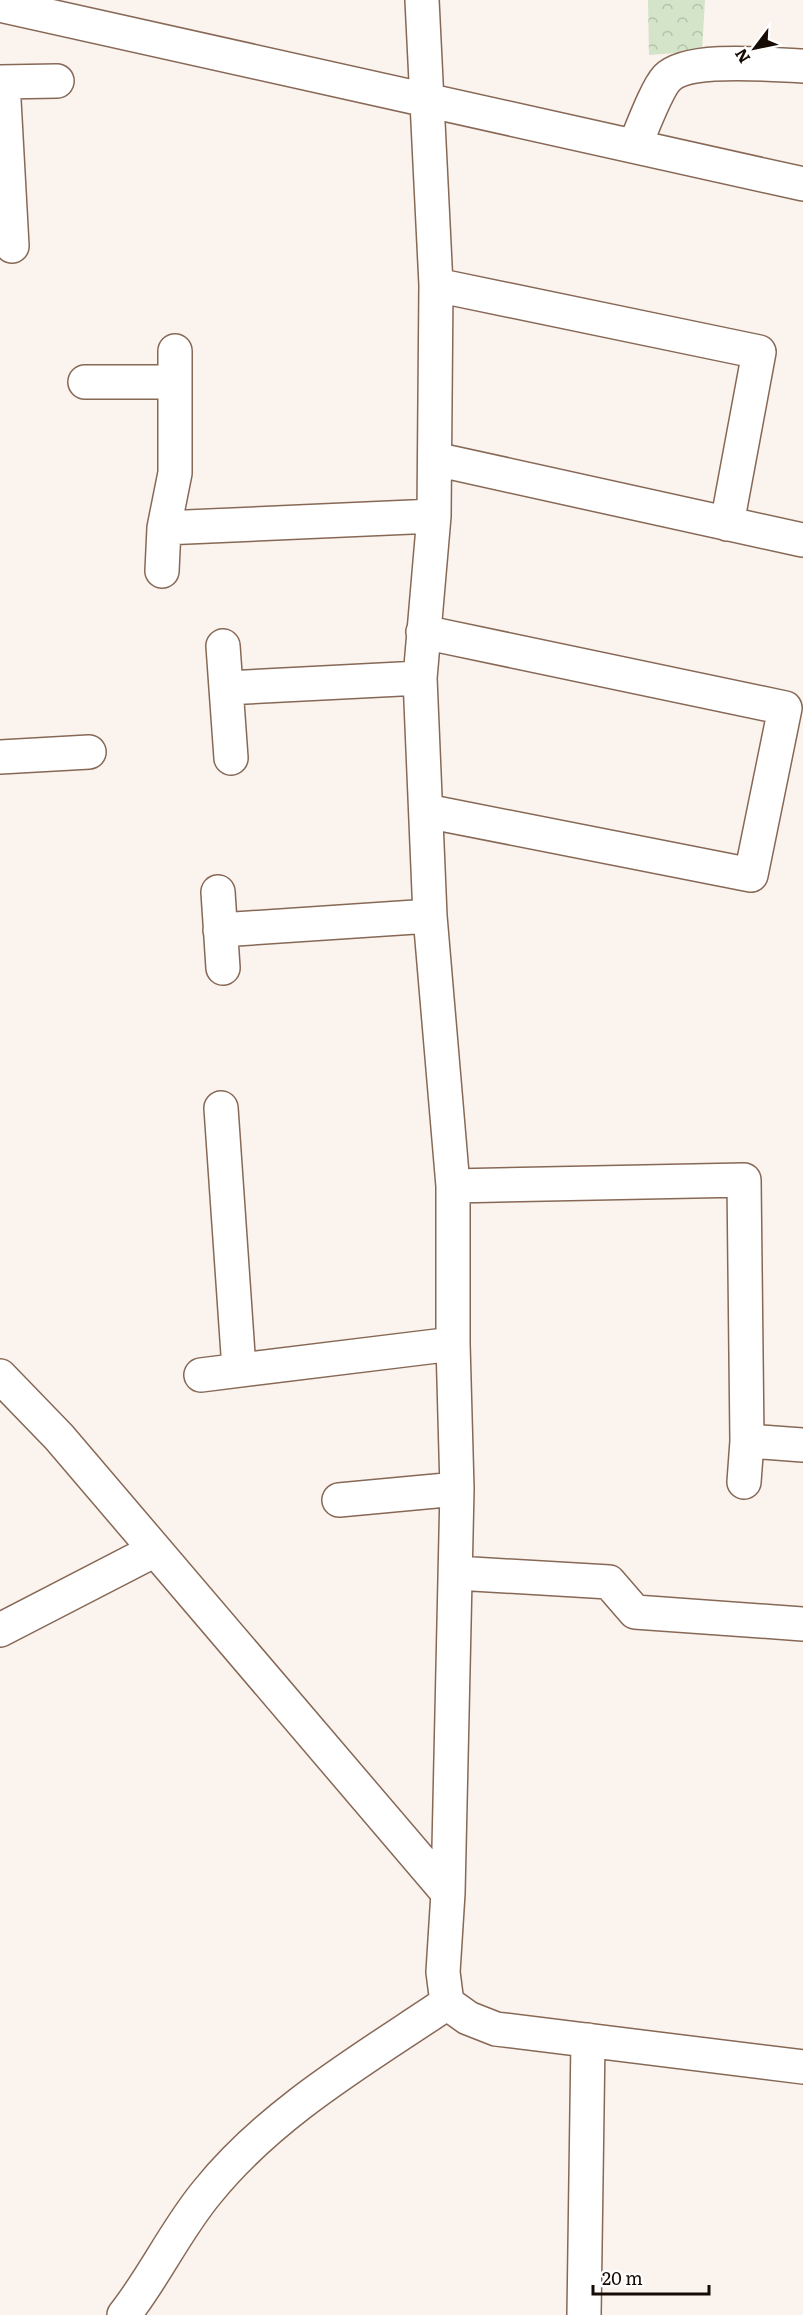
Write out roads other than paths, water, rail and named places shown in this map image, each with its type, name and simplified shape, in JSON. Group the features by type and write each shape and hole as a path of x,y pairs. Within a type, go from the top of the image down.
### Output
{"street":[{"path":"422,0 436,285 434,516 420,678 430,916 453,1186 453,1344 457,1489 448,1893 443,1972 447,2003 468,2018 496,2029 803,2067"},
{"path":"0,4 803,184"},
{"path":"635,145 667,78 682,69 701,65 803,66"},
{"path":"12,246 1,82 57,81"},
{"path":"436,285 759,352 727,524"},
{"path":"86,382 175,366 175,473 164,528 162,571"},
{"path":"435,459 802,540"},
{"path":"164,528 434,516"},
{"path":"423,632 785,708 752,875 426,811"},
{"path":"223,646 231,758"},
{"path":"226,688 420,678"},
{"path":"0,757 89,752"},
{"path":"218,892 222,968"},
{"path":"220,930 430,916"},
{"path":"221,1108 239,1369"},
{"path":"453,1186 744,1180 747,1441 744,1482"},
{"path":"201,1375 453,1344"},
{"path":"1,1379 59,1437 448,1893"},
{"path":"747,1441 803,1445"},
{"path":"339,1500 457,1489"},
{"path":"0,1630 155,1550"},
{"path":"456,1573 609,1582 635,1612 803,1624"},
{"path":"124,2315 169,2243 208,2190 248,2148 302,2103 447,2003"},
{"path":"584,2315 588,2040"}]}
